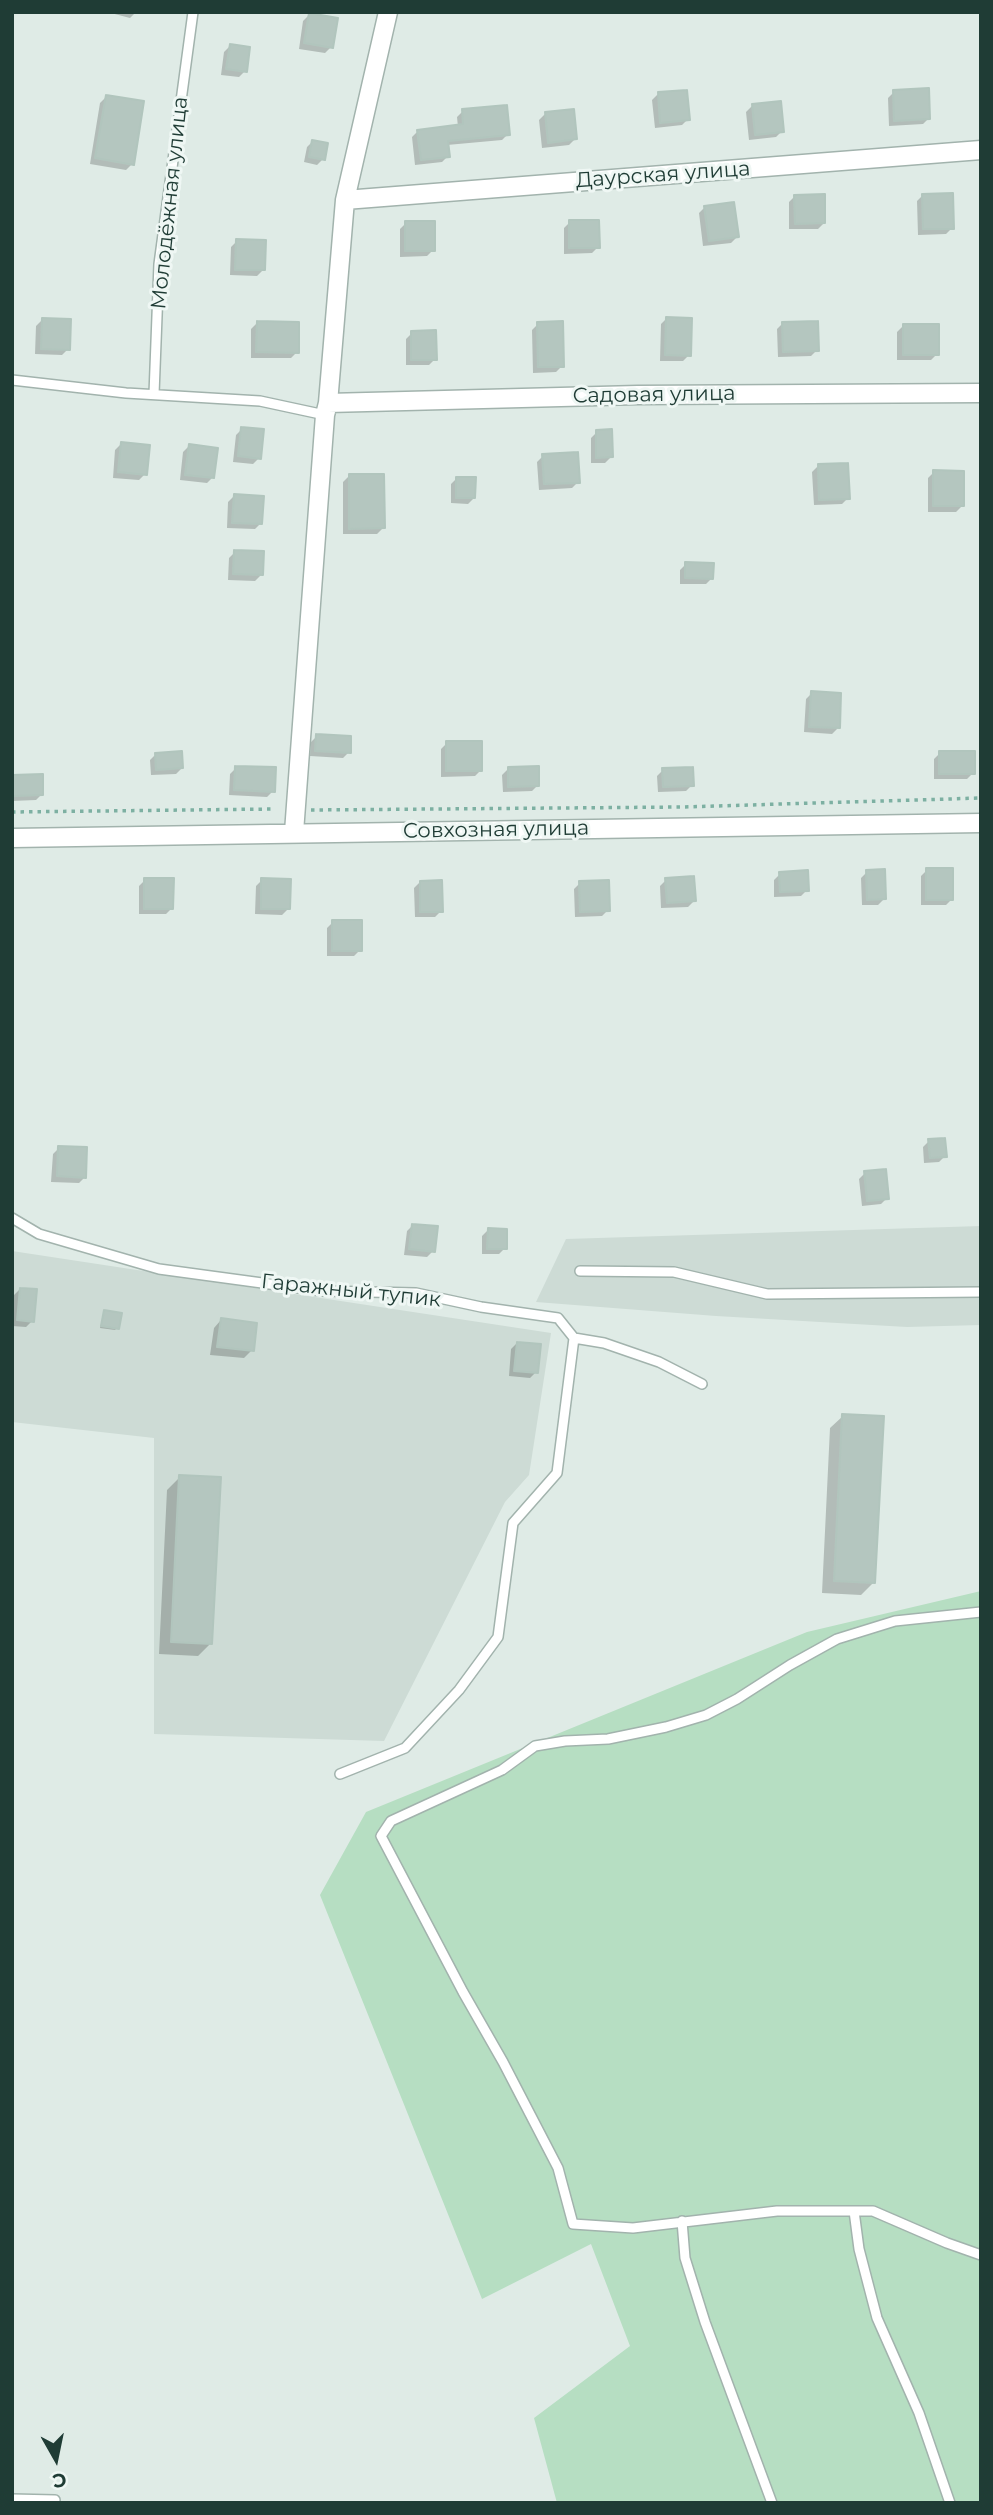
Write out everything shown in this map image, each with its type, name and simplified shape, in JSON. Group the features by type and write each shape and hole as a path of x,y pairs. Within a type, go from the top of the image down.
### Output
{"street":[{"path":"294,832 345,200 388,12"},
{"name":"Даурская улица","path":"345,200 981,150"},
{"name":"Садовая улица","path":"327,409 638,395 981,393"},
{"name":"Совхозная улица","path":"12,838 981,823"}],"lane":[{"name":"Молодёжная улица","path":"154,394 159,264 193,12"},
{"path":"12,380 327,409"},
{"name":"Гаражный тупик","path":"12,1218 39,1234 159,1269 321,1290 416,1293 481,1307 558,1318 574,1338"},
{"path":"580,1271 674,1272 767,1294 981,1292"},
{"path":"340,1774 405,1748 459,1690 498,1637 513,1522 558,1473 574,1338 604,1343 659,1362 702,1384"},
{"path":"981,1612 895,1621 837,1639 706,1715 666,1727 608,1739 565,1741 535,1746 502,1770 391,1821 381,1836 558,2168 573,2224 633,2228 777,2211 873,2211 947,2244 981,2255"},
{"path":"854,2211 859,2249 877,2318 919,2413 950,2503"},
{"path":"682,2221 685,2258 705,2322 772,2503"},
{"path":"12,2498 55,2500"}],"path":[{"path":"309,810 683,807 981,798"},
{"path":"12,812 273,809"}],"shaded area":[{"path":"981,1226 981,1325 907,1327 536,1302 566,1239"},
{"path":"12,1251 551,1333 529,1475 505,1502 384,1741 154,1734 154,1438 12,1422"}],"green space":[{"path":"981,1591 981,2503 557,2503 534,2418 630,2346 591,2244 482,2299 320,1895 366,1812 807,1632"}],"building":[{"path":"309,13 338,18 333,48 304,43"},
{"path":"230,44 250,47 247,72 226,69"},
{"path":"929,88 930,119 894,121 893,90"},
{"path":"687,90 690,120 660,123 658,92"},
{"path":"106,95 144,101 134,165 95,158"},
{"path":"781,101 784,132 755,135 752,104"},
{"path":"507,105 510,135 448,141 450,157 421,160 417,130 463,124 462,109"},
{"path":"574,109 577,139 548,143 545,112"},
{"path":"312,140 328,143 325,160 309,157"},
{"path":"953,193 954,229 923,229 922,194"},
{"path":"825,194 825,223 795,224 794,195"},
{"path":"734,202 739,237 709,241 704,206"},
{"path":"569,220 599,220 600,248 569,248"},
{"path":"405,221 435,221 435,251 405,251"},
{"path":"236,239 266,240 265,270 235,270"},
{"path":"666,317 692,318 691,356 665,355"},
{"path":"42,318 71,319 70,350 41,349"},
{"path":"257,321 299,322 299,353 256,352"},
{"path":"563,321 564,367 538,367 537,322"},
{"path":"818,321 819,351 783,352 782,322"},
{"path":"903,324 939,324 939,355 903,355"},
{"path":"436,330 437,360 411,360 411,331"},
{"path":"241,427 264,429 261,459 238,456"},
{"path":"612,429 613,457 596,458 596,430"},
{"path":"121,442 150,445 147,475 118,472"},
{"path":"189,444 218,448 214,478 185,475"},
{"path":"578,452 580,483 544,484 542,454"},
{"path":"848,463 850,499 819,500 818,464"},
{"path":"933,470 964,471 964,506 933,506"},
{"path":"349,474 384,474 385,528 349,529"},
{"path":"456,477 476,477 475,498 456,498"},
{"path":"234,494 264,496 262,524 232,523"},
{"path":"234,550 264,551 263,575 233,574"},
{"path":"685,562 714,563 713,579 685,578"},
{"path":"811,691 841,693 840,728 809,727"},
{"path":"316,734 351,736 351,753 315,751"},
{"path":"446,741 482,741 482,771 446,771"},
{"path":"182,751 183,768 156,770 155,753"},
{"path":"939,751 975,751 975,774 939,774"},
{"path":"235,766 276,767 275,792 234,790"},
{"path":"539,766 539,786 508,787 508,767"},
{"path":"693,767 694,786 663,787 662,768"},
{"path":"43,774 43,795 13,796 12,775"},
{"path":"926,868 953,868 953,900 926,900"},
{"path":"885,869 886,899 867,900 866,870"},
{"path":"808,870 809,891 780,892 779,872"},
{"path":"694,876 696,901 667,903 665,878"},
{"path":"144,878 174,878 173,909 144,909"},
{"path":"261,878 291,879 290,909 261,909"},
{"path":"442,880 443,912 420,912 420,881"},
{"path":"609,880 610,911 580,912 579,881"},
{"path":"332,920 362,920 362,951 332,951"},
{"path":"945,1138 947,1157 930,1158 928,1139"},
{"path":"58,1146 87,1147 86,1178 57,1176"},
{"path":"886,1169 889,1199 867,1201 864,1171"},
{"path":"412,1224 438,1226 435,1252 409,1249"},
{"path":"488,1228 507,1229 507,1249 487,1249"},
{"path":"20,1288 37,1289 34,1322 17,1320"},
{"path":"104,1310 122,1313 119,1329 101,1326"},
{"path":"221,1318 257,1323 254,1351 217,1347"},
{"path":"517,1342 541,1344 538,1373 514,1371"},
{"path":"842,1414 884,1416 875,1583 834,1581"},
{"path":"179,1475 221,1477 212,1644 171,1642"}]}
